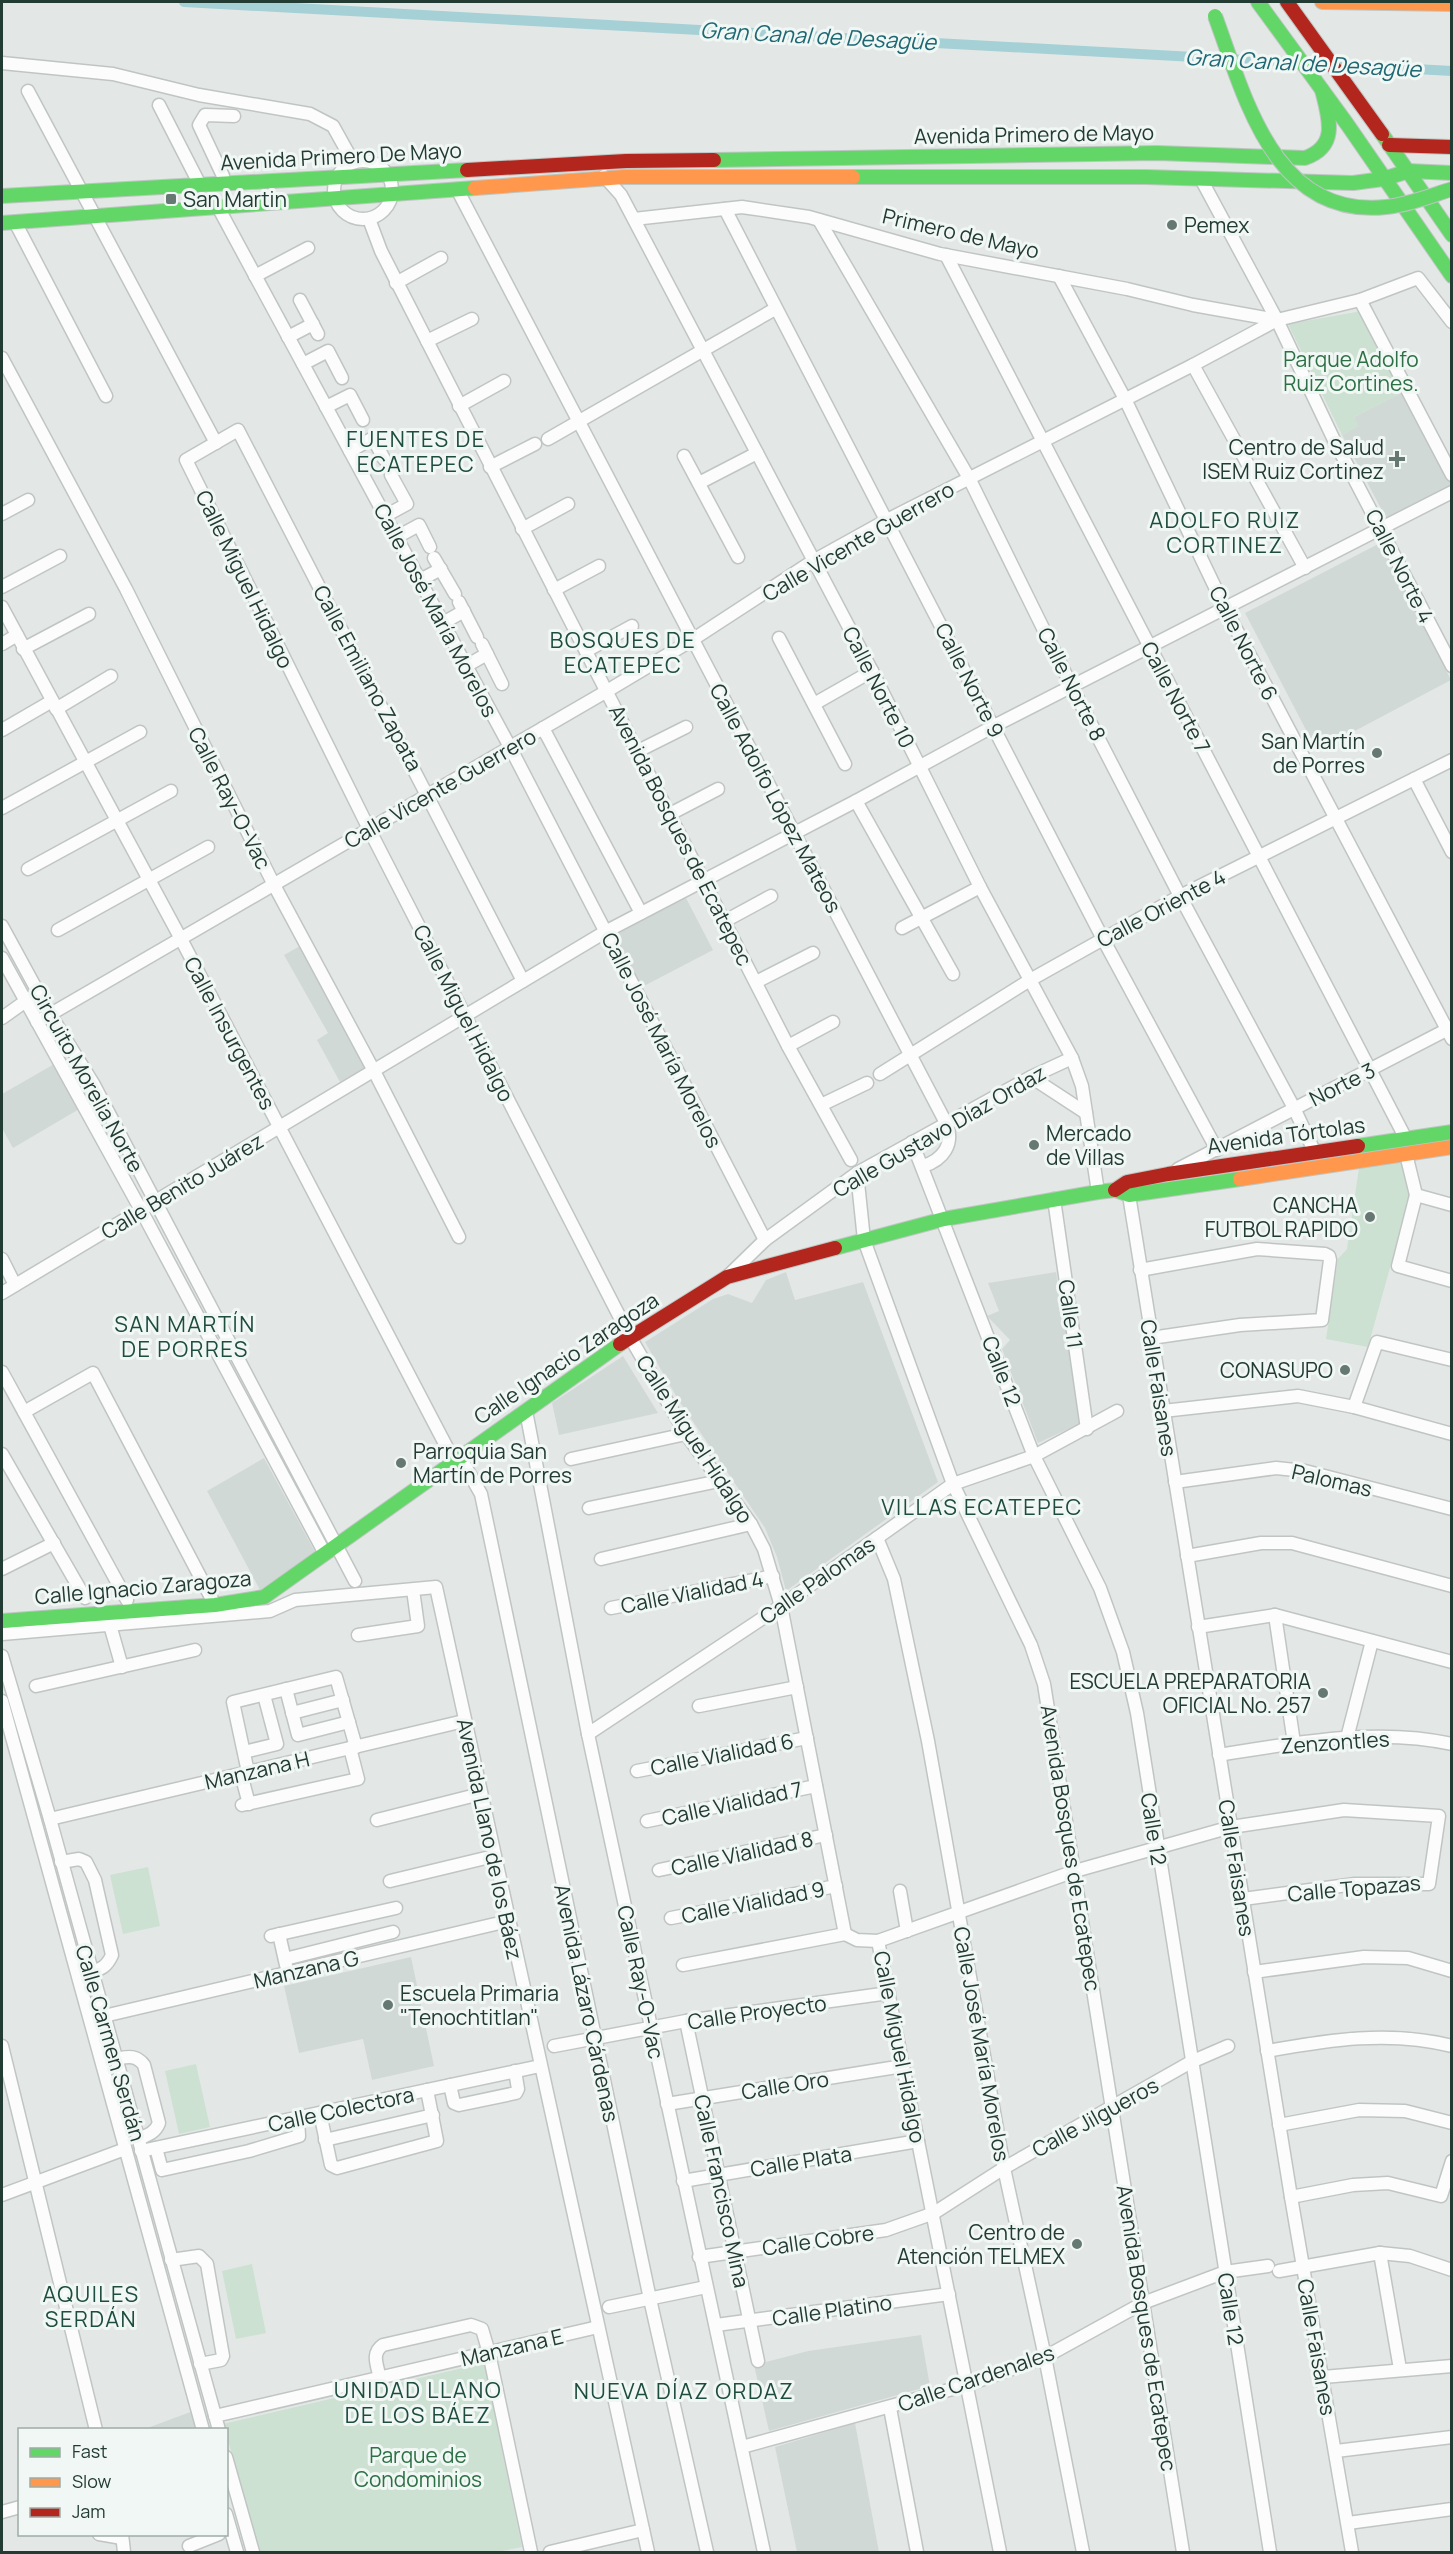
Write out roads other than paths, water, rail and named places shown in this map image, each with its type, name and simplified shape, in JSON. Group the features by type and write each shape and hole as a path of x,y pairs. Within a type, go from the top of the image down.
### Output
{"main road":[{"path":"1209,2 1264,137 1284,169 1311,190 1335,202 1377,208 1452,189"},
{"path":"1258,2 1347,124 1452,276"},
{"path":"1287,2 1409,171 1452,235"},
{"path":"1322,2 1452,4"},
{"name":"Avenida Primero de Mayo","path":"682,161 1157,153 1305,158 1319,152 1328,141 1329,118 1322,90"},
{"path":"1389,145 1452,147"},
{"name":"Avenida Primero De Mayo","path":"2,196 336,179 600,162 682,161"},
{"path":"1383,179 1409,171 1452,173"},
{"name":"Avenida Primero de Mayo","path":"8,222 624,177 1146,177 1342,183 1383,179"},
{"path":"1452,214 1452,225"},
{"name":"Avenida Tórtolas","path":"1128,1188 1168,1174 1452,1132"},
{"name":"Avenida Tórtolas","path":"1128,1188 1452,1147"},
{"name":"Calle Ignacio Zaragoza","path":"2,1621 215,1605 264,1597 329,1548 630,1337 727,1277 944,1219 1128,1188"}],"street":[{"name":"Avenida Primero De Mayo","path":"2,63 113,74 199,95 310,114 333,126 353,162"},
{"path":"28,91 216,443"},
{"path":"159,105 200,185"},
{"path":"224,184 223,176 199,125 205,115 234,116"},
{"path":"369,161 376,163 388,174 392,195 388,206 380,214 369,219 354,218 342,211 335,198 336,179 346,166 353,162 369,161"},
{"path":"621,195 626,161"},
{"name":"Calle Norte 10","path":"600,162 605,178 621,195 634,219 872,671 980,887 1072,1058 1082,1086 1098,1192"},
{"name":"Calle Norte 4","path":"1200,179 1277,320 1334,440 1452,666"},
{"name":"Calle Adolfo López Mateos","path":"457,189 946,1123 949,1144 943,1156 923,1166"},
{"name":"Calle José María Morelos","path":"218,207 510,747 765,1240"},
{"name":"Primero de Mayo","path":"634,219 742,207 819,220 946,255 1277,320"},
{"name":"Calle Norte 9","path":"725,209 1103,939 1217,1150"},
{"name":"Avenida Bosques de Ecatepec","path":"369,219 396,283 490,467 608,691 788,1046 851,1160"},
{"name":"Calle Norte 8","path":"819,220 969,478 1072,687 1180,896 1294,1108 1315,1153"},
{"path":"8,222 106,396"},
{"path":"255,276 308,248"},
{"name":"Calle Norte 7","path":"946,255 1406,1139"},
{"path":"396,283 441,258"},
{"name":"Calle Norte 6","path":"1059,276 1125,399 1225,608 1450,1032"},
{"name":"Calle Vicente Guerrero","path":"37,1022 608,691 692,640 813,561 887,520 1277,320 1360,300 1418,278 1423,281 1452,322"},
{"path":"288,337 316,329 300,300"},
{"path":"1360,300 1452,475"},
{"path":"548,439 775,309"},
{"path":"427,341 472,319"},
{"path":"303,364 328,351 342,378"},
{"name":"Calle Ray-O-Vac","path":"2,358 126,589 274,885 374,1071 459,1237"},
{"path":"1193,365 1305,568"},
{"path":"459,406 504,381"},
{"path":"326,407 350,395 363,420"},
{"name":"Calle Emiliano Zapata","path":"216,443 238,430 524,981"},
{"path":"350,451 373,438 384,459"},
{"name":"Calle Miguel Hidalgo","path":"216,443 186,460 369,829 630,1337 687,1434 751,1524 764,1549 781,1606 845,1934 857,1940 878,1941 1000,2553"},
{"path":"490,467 535,444"},
{"path":"699,483 757,453"},
{"path":"684,456 738,557"},
{"path":"385,516 406,504 392,475"},
{"name":"Calle Benito Juárez","path":"2,1293 605,932 994,726 1452,492"},
{"path":"2,514 28,500"},
{"path":"522,529 568,504"},
{"path":"397,537 420,525 502,684"},
{"path":"2,587 60,556"},
{"path":"420,580 435,558"},
{"path":"554,590 599,566"},
{"path":"443,623 459,602"},
{"name":"Calle Insurgentes","path":"2,607 457,1459"},
{"path":"23,649 89,614"},
{"path":"586,651 632,626"},
{"path":"2,644 17,635"},
{"path":"779,638 844,764"},
{"path":"466,666 482,645"},
{"path":"814,704 872,671"},
{"path":"2,730 111,676"},
{"path":"638,751 686,727"},
{"path":"543,728 641,913"},
{"path":"2,808 141,732"},
{"name":"Calle Oriente 4","path":"880,1074 1030,980 1180,896 1452,760"},
{"path":"1414,779 1452,852"},
{"path":"670,814 718,789"},
{"path":"28,869 171,790"},
{"path":"856,801 953,974"},
{"path":"58,930 208,848"},
{"path":"902,928 980,887"},
{"path":"725,921 771,896"},
{"name":"Circuito Morelia Norte","path":"2,930 94,1085 304,1485 329,1548"},
{"path":"756,982 813,953"},
{"name":"Circuito Morelia Norte","path":"2,958 141,1210 291,1493 329,1548"},
{"path":"2,1018 38,993"},
{"path":"788,1046 833,1022"},
{"name":"Norte 3","path":"1168,1174 1369,1070 1450,1032"},
{"name":"Calle Gustavo Díaz Ordaz","path":"727,1277 765,1240 857,1173 1031,1077 1072,1058"},
{"path":"1031,1077 1086,1113"},
{"path":"821,1105 867,1083"},
{"name":"Calle 12","path":"912,1142 944,1219 1034,1456 1100,1588 1123,1652 1137,1713 1270,2553"},
{"path":"1406,1154 1416,1195 1398,1266 1452,1281"},
{"name":"Avenida Bosques de Ecatepec","path":"857,1173 864,1240 953,1484 1031,1645 1044,1684 1183,2553"},
{"name":"Calle Faisanes","path":"1128,1188 1302,2267 1336,2451 1352,2553"},
{"path":"1416,1195 1452,1205"},
{"name":"Calle 11","path":"1054,1199 1087,1429"},
{"path":"1140,1269 1257,1250 1325,1254 1330,1260 1322,1320 1240,1325 1151,1338"},
{"path":"2,1259 15,1285"},
{"path":"1354,1407 1377,1342 1452,1360"},
{"path":"2,1372 127,1600"},
{"path":"24,1412 93,1373 215,1605"},
{"path":"1163,1411 1298,1396 1354,1407 1452,1434"},
{"name":"Calle Ray-O-Vac","path":"526,1411 588,1734 764,2553"},
{"name":"Calle Palomas","path":"588,1734 781,1606 953,1484 1034,1456 1118,1412"},
{"path":"571,1459 687,1434"},
{"path":"2,1454 85,1598"},
{"name":"Avenida Lázaro Cárdenas","path":"457,1459 481,1494 650,2299 707,2553"},
{"name":"Palomas","path":"1175,1482 1276,1468 1305,1471 1452,1509"},
{"path":"590,1508 719,1481"},
{"path":"291,1493 304,1485"},
{"path":"601,1559 751,1524"},
{"name":"Calle José María Morelos","path":"878,1538 894,1579 928,1742 1004,2168 1045,2357 1083,2553"},
{"path":"2,1569 54,1543"},
{"path":"1187,1556 1261,1543 1292,1543 1452,1586"},
{"path":"329,1548 355,1581"},
{"name":"Calle Vialidad 4","path":"611,1608 773,1576"},
{"name":"Avenida Llano de los Báez","path":"2,1634 270,1611 295,1600 436,1587 648,2553"},
{"path":"358,1635 418,1626 413,1590"},
{"path":"1198,1627 1275,1615 1452,1662"},
{"path":"1275,1615 1294,1743"},
{"path":"110,1625 122,1666"},
{"path":"1347,1738 1372,1641"},
{"path":"36,1686 195,1650"},
{"name":"Calle Carmen Serdán","path":"2,1656 50,1819 218,2428"},
{"path":"336,1677 349,1722 358,1779 245,1805 244,1752 233,1702 286,1689 336,1677"},
{"path":"699,1706 797,1687"},
{"path":"286,1689 298,1735 349,1722"},
{"path":"244,1752 277,1744 264,1695"},
{"path":"292,1713 343,1700"},
{"name":"Calle Carmen Serdán","path":"2,1701 202,2428"},
{"name":"Manzana H","path":"50,1819 464,1721"},
{"name":"Calle Vialidad 6","path":"638,1771 807,1738"},
{"name":"Zenzontles","path":"1219,1755 1294,1743 1347,1738 1429,1739 1452,1744"},
{"name":"Calle Vialidad 7","path":"647,1821 816,1785"},
{"path":"377,1820 480,1794"},
{"name":"Calle Topazas","path":"878,1941 1075,1871 1231,1827 1344,1810 1439,1816 1429,1884 1355,1884 1243,1899"},
{"name":"Calle Vialidad 8","path":"659,1870 826,1835"},
{"path":"390,1881 494,1856"},
{"path":"61,1862 79,1859 86,1862 95,1880 112,1955 108,1964 102,1969 91,1972"},
{"name":"Calle Vialidad 9","path":"671,1918 836,1886"},
{"path":"900,1891 907,1931"},
{"path":"288,1973 275,1935 392,1909 393,1932 397,1947"},
{"name":"Manzana G","path":"104,2016 508,1921"},
{"path":"285,1959 393,1932"},
{"path":"683,1965 845,1934"},
{"path":"1254,1972 1364,1957 1407,1958 1452,1971"},
{"name":"Calle Proyecto","path":"554,2046 686,2021 889,1993"},
{"name":"Calle Francisco Mina","path":"686,2021 758,2361"},
{"path":"1267,2051 1332,2040 1383,2036 1431,2041 1452,2046"},
{"path":"2,2046 96,2428"},
{"name":"Calle Jilgueros","path":"934,2213 1004,2168 1191,2062 1228,2046"},
{"path":"115,2059 133,2057 144,2065 159,2123 157,2130 140,2145"},
{"name":"Calle Colectora","path":"140,2145 156,2148 540,2066"},
{"name":"Calle Oro","path":"667,2104 903,2067"},
{"path":"450,2085 456,2105 516,2093 518,2089 515,2071"},
{"path":"320,2113 331,2165 337,2168 434,2143 438,2138 427,2090"},
{"path":"1279,2125 1359,2110 1405,2111 1452,2123"},
{"path":"325,2140 433,2115"},
{"path":"156,2148 162,2170 238,2154 297,2138 298,2118"},
{"name":"Calle Plata","path":"683,2181 918,2141"},
{"path":"2,2195 125,2149"},
{"path":"1291,2197 1353,2186 1388,2183 1441,2196 1452,2161"},
{"name":"Calle Cobre","path":"699,2257 886,2230 934,2213"},
{"path":"1380,2253 1400,2369"},
{"name":"Calle Cardenales","path":"742,2447 890,2408 967,2385 1045,2357 1143,2303 1225,2272 1302,2267 1380,2253 1410,2256 1452,2270"},
{"path":"171,2260 199,2256 207,2264 223,2356 221,2360 200,2364"},
{"path":"609,2307 706,2287"},
{"name":"Calle Platino","path":"716,2325 949,2294"},
{"path":"380,2378 375,2355 378,2349 394,2342 471,2325 482,2329 531,2553"},
{"name":"Manzana E","path":"215,2415 598,2327"},
{"path":"1323,2377 1452,2366"},
{"path":"890,2408 917,2553"},
{"path":"1336,2451 1452,2437"},
{"path":"228,2464 254,2553"},
{"path":"2,2512 18,2508"},
{"path":"1348,2523 1452,2509"},
{"path":"229,2530 237,2553"},
{"path":"550,2553 643,2530"},
{"path":"122,2536 124,2553"},
{"path":"189,2546 216,2536"}],"waterway":[{"name":"Gran Canal de Desagüe","path":"184,2 1452,71"}],"place":[{"name":"San Martin","path":"171,199"},
{"name":"Pemex","path":"1172,225"},
{"name":"Centro de Salud ISEM Ruiz Cortinez","path":"1397,459"},
{"name":"San Martín de Porres","path":"1377,753"},
{"name":"Mercado de Villas","path":"1034,1145"},
{"name":"CANCHA FUTBOL RAPIDO","path":"1370,1217"},
{"name":"CONASUPO","path":"1345,1370"},
{"name":"Parroquia San Martín de Porres","path":"401,1463"},
{"name":"ESCUELA PREPARATORIA OFICIAL No. 257","path":"1323,1693"},
{"name":"Escuela Primaria \"Tenochtitlan\"","path":"388,2005"},
{"name":"Centro de Atención TELMEX","path":"1077,2244"}],"district":[{"name":"FUENTES DE ECATEPEC","path":"416,452"},
{"name":"ADOLFO RUIZ CORTINEZ","path":"1225,532"},
{"name":"BOSQUES DE ECATEPEC","path":"623,652"},
{"name":"SAN MARTÍN DE PORRES","path":"185,1336"},
{"name":"VILLAS ECATEPEC","path":"982,1507"},
{"name":"AQUILES SERDÁN","path":"91,2306"},
{"name":"NUEVA DÍAZ ORDAZ","path":"684,2391"},
{"name":"UNIDAD LLANO DE LOS BÁEZ","path":"418,2402"}],"park label":[{"name":"Parque Adolfo Ruiz Cortines.","path":"1351,371"},
{"name":"Parque de Condominios","path":"418,2467"}]}
